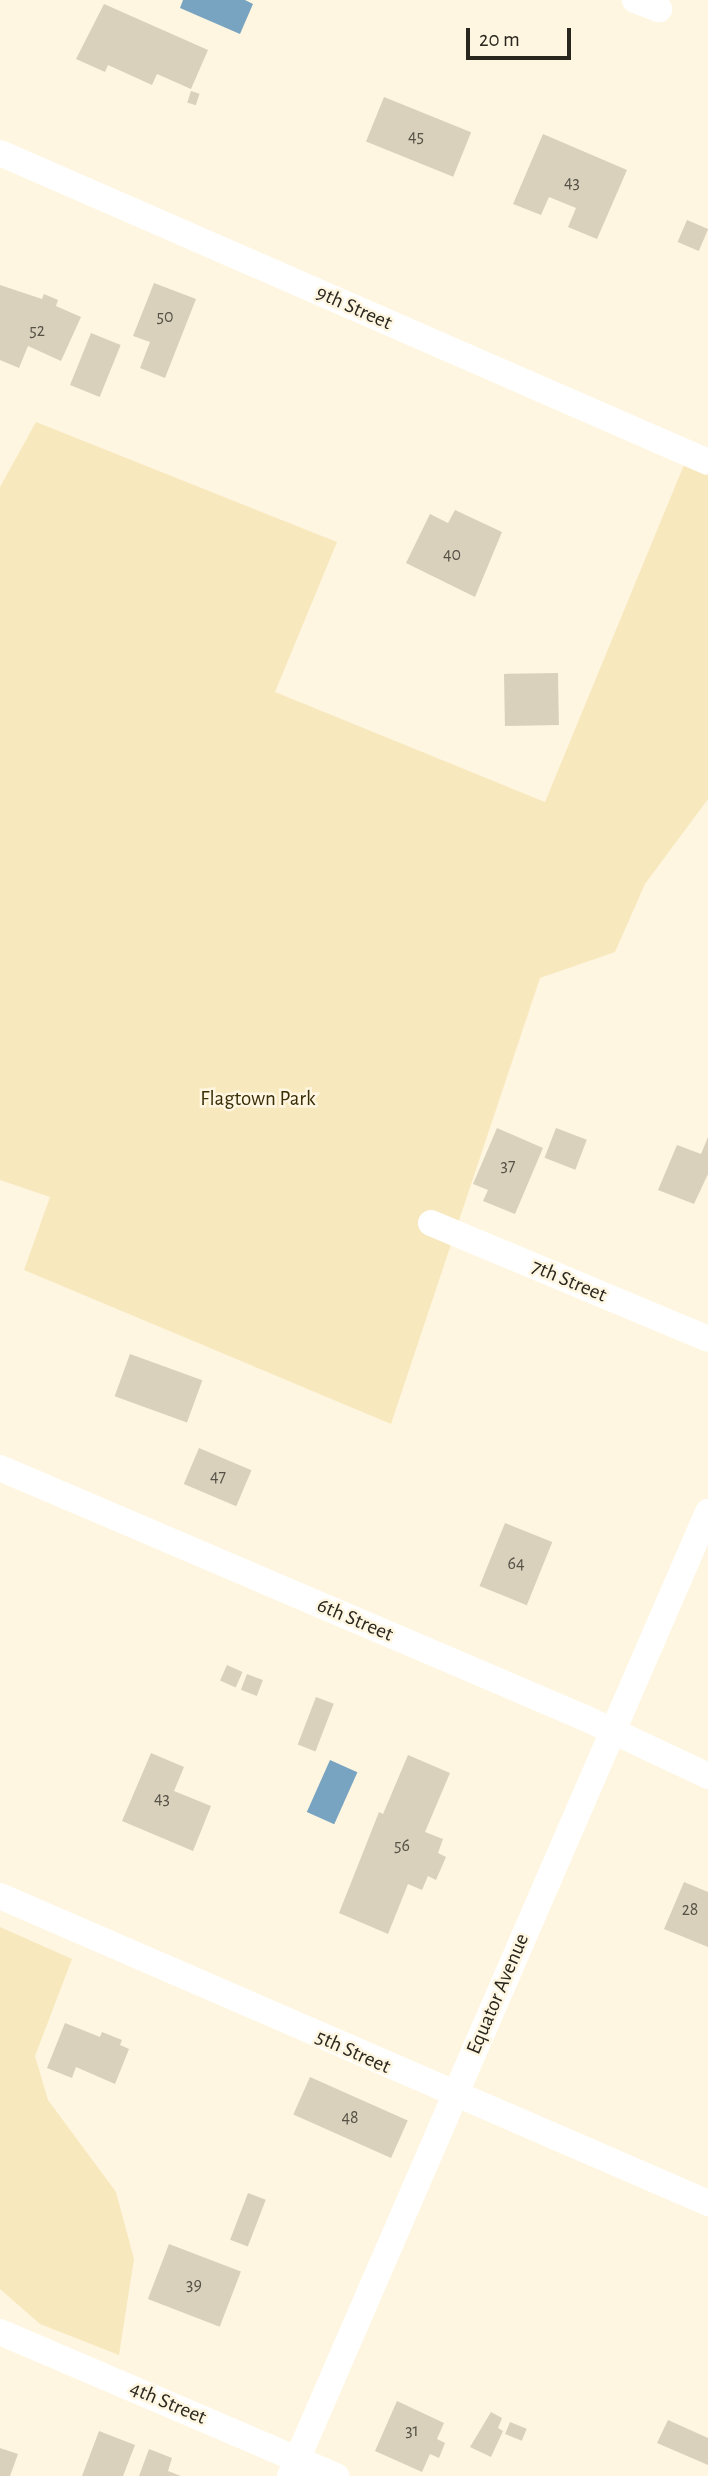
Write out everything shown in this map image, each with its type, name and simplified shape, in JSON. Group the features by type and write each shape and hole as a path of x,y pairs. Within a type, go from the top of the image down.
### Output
{"street":[{"name":"9th Street","path":"0,153 708,462"},
{"name":"7th Street","path":"431,1223 708,1339"},
{"name":"6th Street","path":"0,1468 612,1730 708,1776"},
{"name":"Equator Avenue","path":"294,2467 708,1512"},
{"name":"5th Street","path":"0,1896 454,2097 708,2203"},
{"name":"4th Street","path":"0,2332 294,2467 336,2476"}],"green space":[{"name":"Flagtown Park","path":"36,422 337,542 275,692 545,802 686,460 708,468 708,799 645,884 615,952 540,978 391,1424 24,1270 50,1197 0,1180 0,487"},
{"path":"0,1927 72,1959 35,2056 48,2100 116,2192 134,2259 119,2355 40,2324 0,2289"}],"water":[{"path":"183,0 245,0 253,4 240,34 180,8"},
{"path":"330,1760 357,1772 334,1824 307,1812"}],"building":[{"path":"104,4 208,50 191,89 157,74 152,85 108,65 105,72 76,59"},
{"path":"191,91 200,94 196,105 187,102"},
{"path":"384,97 471,132 453,177 366,142"},
{"path":"543,134 627,170 597,239 568,227 576,208 549,197 541,215 513,204"},
{"path":"687,220 708,229 699,251 678,242"},
{"path":"154,283 196,299 165,378 140,368 150,342 133,336"},
{"path":"0,285 42,299 44,294 58,300 56,306 81,317 61,361 28,346 19,368 0,360"},
{"path":"91,333 121,345 100,397 70,385"},
{"path":"455,510 502,532 475,597 406,563 430,514 448,523"},
{"path":"558,673 559,725 505,726 504,674"},
{"path":"497,1128 543,1148 515,1214 483,1201 488,1190 473,1184"},
{"path":"556,1128 587,1140 575,1170 545,1158"},
{"path":"708,1137 708,1174 694,1204 658,1190 677,1145 701,1154"},
{"path":"130,1354 202,1380 187,1423 115,1396"},
{"path":"199,1448 251,1470 236,1506 184,1484"},
{"path":"505,1523 552,1542 527,1605 480,1586"},
{"path":"227,1665 243,1672 236,1687 220,1681"},
{"path":"247,1674 263,1680 257,1696 241,1690"},
{"path":"316,1697 334,1704 315,1751 298,1745"},
{"path":"151,1753 184,1767 174,1791 211,1806 193,1851 122,1821"},
{"path":"408,1755 450,1773 425,1832 443,1839 438,1853 446,1857 436,1880 428,1876 422,1890 408,1884 388,1934 339,1913 379,1812 383,1814"},
{"path":"684,1882 708,1892 708,1947 664,1929"},
{"path":"65,2023 100,2037 102,2032 122,2040 120,2045 129,2049 115,2084 76,2067 72,2078 47,2068"},
{"path":"310,2077 408,2121 391,2158 293,2114"},
{"path":"248,2193 266,2200 248,2246 230,2240"},
{"path":"169,2244 241,2272 220,2327 148,2299"},
{"path":"397,2401 444,2423 437,2439 445,2443 439,2458 430,2454 422,2472 375,2451"},
{"path":"491,2412 502,2418 498,2428 503,2431 491,2457 470,2447"},
{"path":"668,2420 708,2438 708,2465 657,2443"},
{"path":"510,2422 527,2429 522,2441 505,2434"},
{"path":"99,2431 135,2445 123,2476 82,2476"},
{"path":"0,2448 18,2454 10,2476 0,2476"},
{"path":"149,2449 172,2458 168,2471 181,2476 139,2476"}]}
